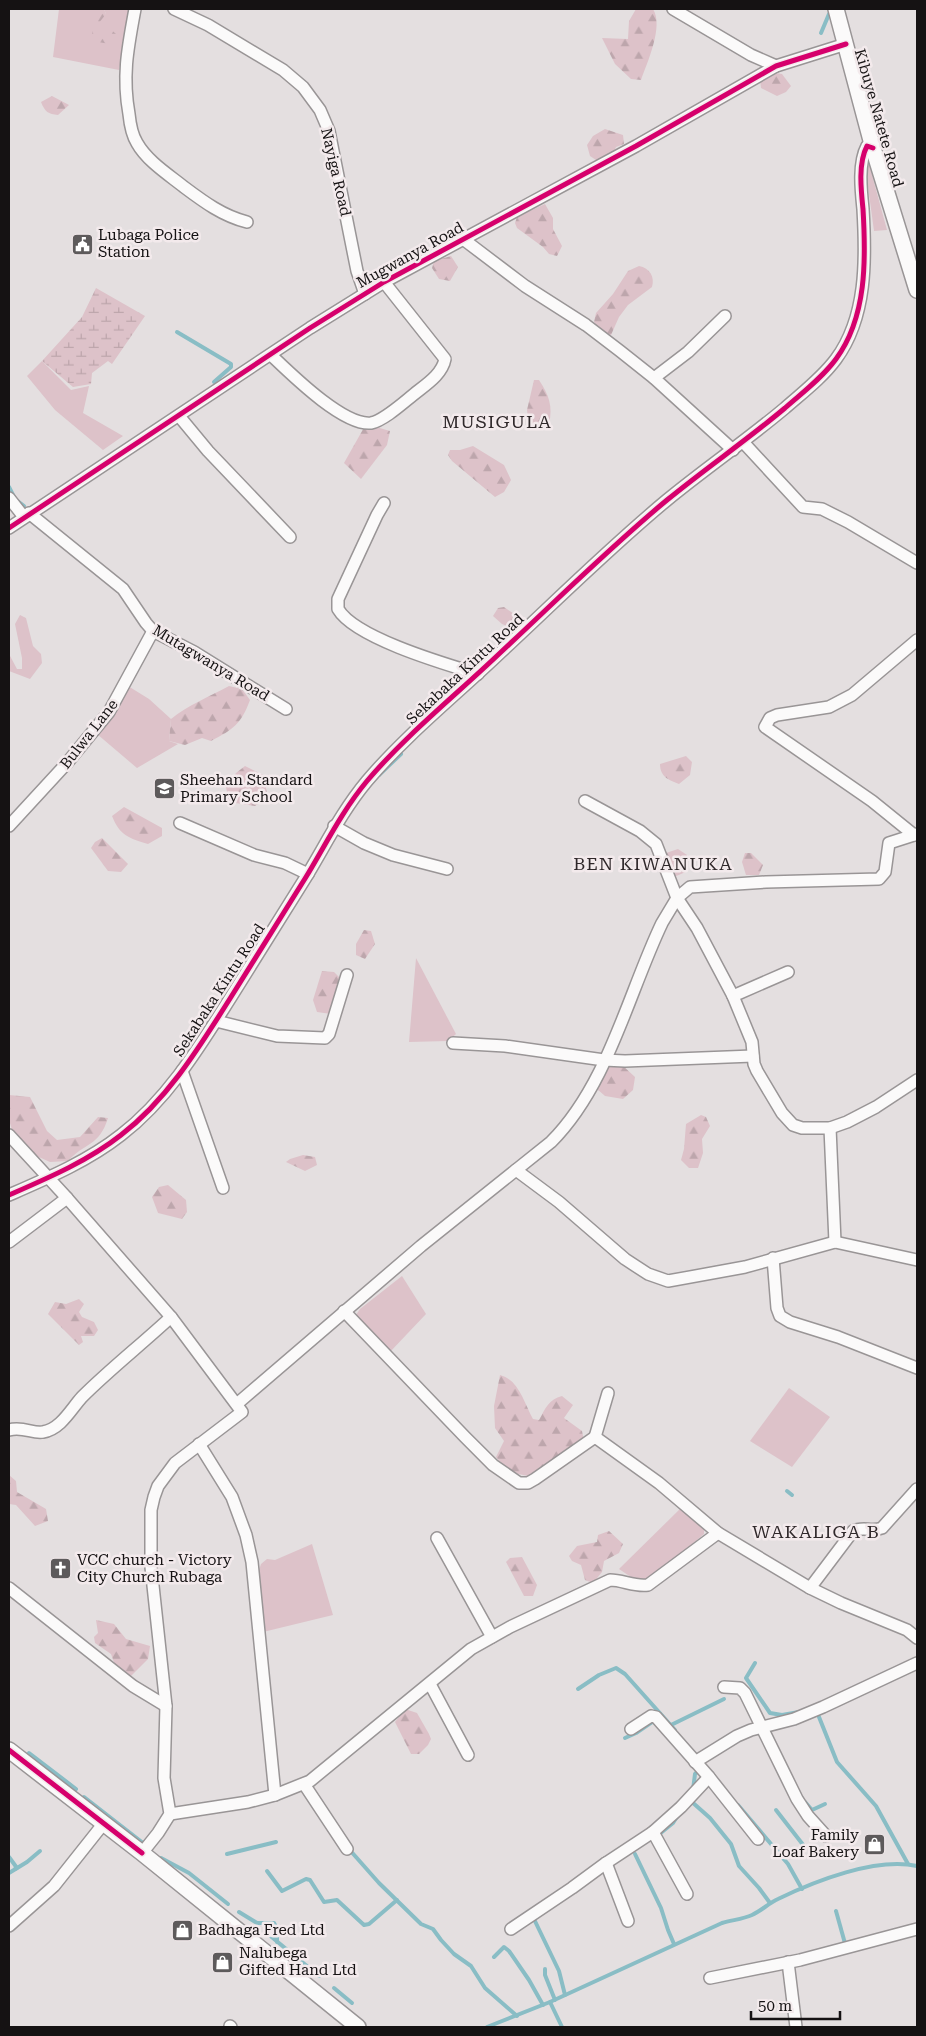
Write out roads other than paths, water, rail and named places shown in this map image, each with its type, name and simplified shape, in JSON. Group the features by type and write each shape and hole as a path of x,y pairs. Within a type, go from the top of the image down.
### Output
{"main road":[{"name":"Kibuye Natete Road","path":"836,9 874,148 917,290"},
{"path":"9,1750 142,1853 353,2026"}],"street":[{"path":"135,9 125,61 124,84 130,123 136,142 148,156 195,196 217,211 247,222"},
{"name":"Nayiga Road","path":"174,9 208,25 283,70 303,87 320,110 329,131 357,271 365,294"},
{"path":"673,9 751,55 776,66"},
{"name":"Mugwanya Road","path":"9,528 271,354 384,282 636,146 776,66 846,44"},
{"name":"Sekabaka Kintu Road","path":"9,1195 48,1178 94,1154 122,1135 166,1092 216,1022 308,874 334,826 378,769 667,500 733,450 799,396 835,360 848,340 858,318 863,266 864,231 861,182 864,149 867,146 874,148"},
{"path":"463,239 525,286 586,325 654,378 733,450"},
{"path":"271,354 320,400 364,422 378,421 427,384 442,368 446,359 384,282"},
{"path":"654,378 688,352 725,316"},
{"path":"179,416 208,451 290,537"},
{"path":"742,442 803,507 822,509 848,522 917,563"},
{"name":"Mutagwanya Road","path":"9,498 27,515 123,589 153,631 194,652 286,709"},
{"path":"384,504 377,515 338,599 338,608 348,620 383,640 425,658 478,674"},
{"name":"Bulwa Lane","path":"9,826 72,758 109,712 153,631"},
{"path":"916,834 822,765 765,727 770,718 777,715 829,706 852,695 917,640"},
{"path":"585,801 653,840 677,898 698,928 733,996 752,1042 754,1064 782,1113 793,1125 802,1128 830,1128 847,1122 876,1107 917,1080"},
{"path":"180,823 254,855 285,863 308,874"},
{"path":"334,826 364,843 393,855 447,869"},
{"path":"238,1404 344,1311 552,1142 571,1120 604,1060 654,940 677,898 686,890 695,887 879,879 885,872 888,844 891,841 916,834"},
{"path":"733,996 788,972"},
{"path":"216,1022 277,1036 325,1038 329,1034 347,975"},
{"path":"453,1043 505,1046 604,1060 663,1060 753,1056"},
{"path":"182,1071 223,1188"},
{"path":"830,1128 835,1242"},
{"path":"9,1135 171,1317 238,1404 242,1412 175,1463 158,1486 151,1510 151,1566 166,1706 164,1778 170,1814 142,1853"},
{"path":"516,1170 559,1202 625,1260 656,1278 668,1281 745,1267 835,1242 917,1260"},
{"path":"9,1242 67,1198"},
{"path":"773,1258 777,1308 780,1316 785,1320 838,1337 917,1368"},
{"path":"344,1311 465,1438 493,1465 519,1484 528,1483 535,1479 595,1437 608,1393"},
{"path":"9,1430 22,1428 42,1432 55,1426 82,1398 171,1317"},
{"path":"595,1437 659,1483 718,1533 810,1588 849,1607 907,1630 917,1638"},
{"path":"199,1444 232,1497 246,1535 250,1553 255,1585 275,1795"},
{"path":"810,1588 853,1532 860,1528 876,1530 882,1528 917,1489"},
{"path":"170,1814 234,1805 275,1795 304,1784 317,1776 471,1650 492,1637 610,1580 618,1580 634,1585 648,1585 718,1533"},
{"path":"437,1538 492,1637"},
{"path":"9,1588 127,1681 166,1706"},
{"path":"695,1762 737,1736 794,1719 822,1708 917,1663"},
{"path":"430,1684 468,1756"},
{"path":"724,1687 740,1688 745,1693 800,1804 826,1836"},
{"path":"631,1729 651,1716 656,1717 709,1777 758,1838"},
{"path":"511,1929 588,1880 606,1863 653,1832 682,1807 709,1777"},
{"path":"304,1784 347,1849"},
{"path":"9,1926 54,1886 104,1824"},
{"path":"653,1832 687,1894"},
{"path":"606,1863 628,1921"},
{"path":"710,1978 788,1962 917,1929"},
{"path":"788,1962 796,2027"}],"waterway":[{"path":"821,33 829,14"},
{"path":"177,332 231,364 231,367 214,382"},
{"path":"9,487 15,499 24,506"},
{"path":"379,775 401,754"},
{"path":"787,1491 792,1495"},
{"path":"755,1663 746,1678 770,1713 782,1715 799,1712"},
{"path":"578,1689 599,1675 616,1668 625,1674 675,1730"},
{"path":"671,1725 724,1699"},
{"path":"819,1717 837,1762 876,1806 908,1864"},
{"path":"625,1738 652,1722"},
{"path":"29,1753 76,1789"},
{"path":"693,1790 695,1774 700,1769"},
{"path":"84,1797 143,1843"},
{"path":"688,1802 692,1802 710,1818 731,1844 739,1866 770,1903"},
{"path":"805,1802 812,1810 825,1804"},
{"path":"738,1805 788,1864 802,1889"},
{"path":"776,1810 804,1846 784,1859"},
{"path":"657,1836 673,1823 678,1815"},
{"path":"227,1854 276,1842"},
{"path":"348,1848 379,1883 421,1924 433,1929 454,1954 471,1966 485,1988 517,2016"},
{"path":"9,1873 40,1851"},
{"path":"635,1854 661,1908 674,1944"},
{"path":"9,1857 17,1868 15,1869"},
{"path":"161,1858 189,1873 228,1904"},
{"path":"487,2027 550,2002 722,1923 752,1915 778,1899 827,1878 846,1872 883,1865 901,1864 917,1866"},
{"path":"267,1871 282,1891 306,1879 310,1880 324,1902 337,1900 364,1925 369,1924 397,1900"},
{"path":"836,1911 846,1947"},
{"path":"239,1912 257,1923 274,1923 277,1929 277,1942"},
{"path":"533,1917 559,1971 565,1995"},
{"path":"268,1934 319,1976"},
{"path":"494,1957 504,1947 509,1951 543,2005"},
{"path":"545,1969 545,1975 555,2000"},
{"path":"334,1988 352,2003"},
{"path":"550,2002 562,2027"}],"place":[{"name":"Lubaga Police Station","path":"82,244"},
{"name":"Sheehan Standard Primary School","path":"164,789"},
{"name":"VCC church - Victory City Church Rubaga","path":"61,1569"},
{"name":"Family Loaf Bakery","path":"875,1844"},
{"name":"Badhaga Fred Ltd","path":"182,1930"},
{"name":"Nalubega Gifted Hand Ltd","path":"223,1962"}],"district":[{"name":"MUSIGULA","path":"497,421"},
{"name":"BEN KIWANUKA","path":"653,863"},
{"name":"WAKALIGA B","path":"816,1531"}]}
